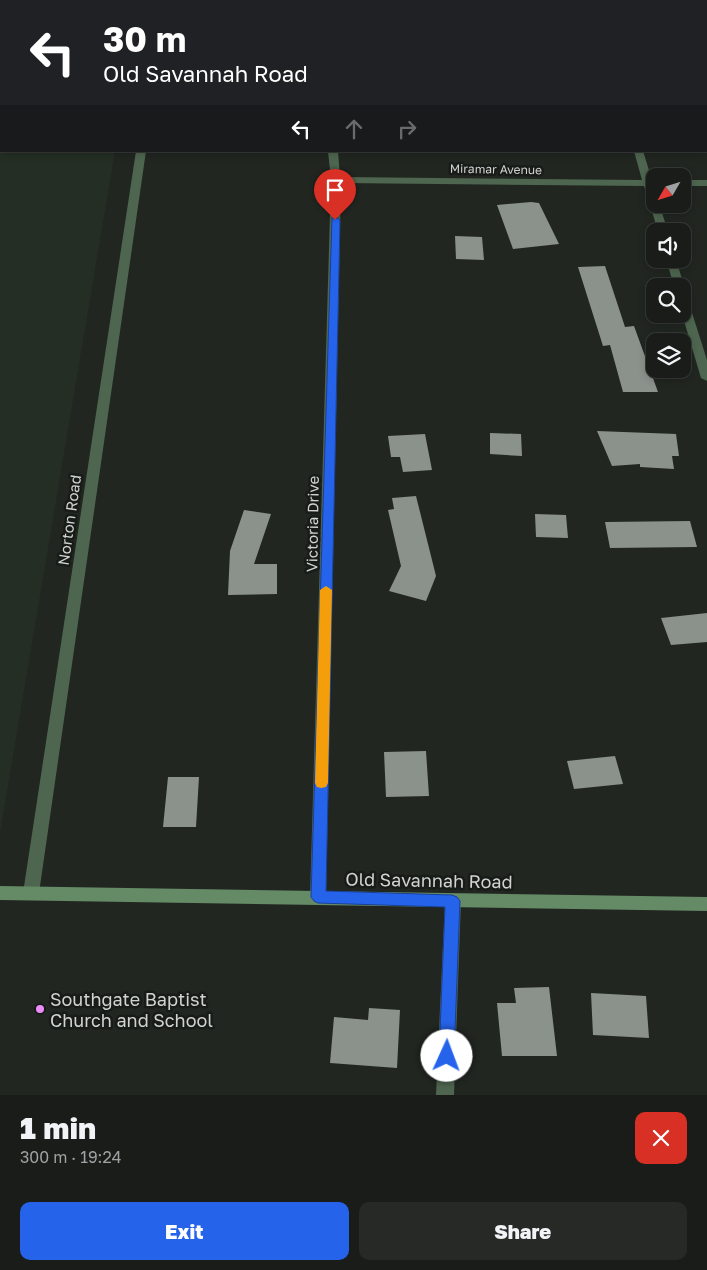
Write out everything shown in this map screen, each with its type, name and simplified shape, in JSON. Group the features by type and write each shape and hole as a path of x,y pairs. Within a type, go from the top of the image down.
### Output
{"main road":[{"name":"Old Savannah Road","path":"0,893 707,904"}],"street":[{"name":"Norton Road","path":"31,893 141,152"},
{"name":"Victoria Drive","path":"318,897 336,180 333,152"},
{"path":"638,152 646,169"},
{"name":"Miramar Avenue","path":"336,180 646,183"},
{"path":"691,183 707,183"},
{"path":"690,323 707,378"},
{"path":"445,1095 452,901"}],"shaded area":[{"path":"0,152 115,152 0,833"}],"building":[{"path":"539,203 559,244 513,249 497,205"},
{"path":"455,236 482,237 484,260 456,259"},
{"path":"605,266 625,327 634,326 646,359 646,378 653,378 658,392 623,392 610,345 603,346 578,267"},
{"path":"597,431 676,434 679,456 672,456 674,469 640,467 640,464 612,466"},
{"path":"490,433 521,434 522,456 490,454"},
{"path":"425,434 432,470 403,472 400,457 391,457 388,436"},
{"path":"416,496 436,576 426,601 389,591 401,566 388,510 394,509 392,498"},
{"path":"244,510 271,514 254,564 277,564 277,594 228,595 230,551"},
{"path":"535,514 566,515 568,538 536,537"},
{"path":"690,521 697,547 610,548 605,522"},
{"path":"707,613 707,642 671,645 661,618"},
{"path":"426,751 429,796 386,797 384,752"},
{"path":"615,756 623,784 574,789 567,761"},
{"path":"168,777 199,777 196,827 163,827"},
{"path":"549,987 557,1056 502,1056 497,1003 516,1003 514,988"},
{"path":"591,993 646,996 649,1038 593,1035"},
{"path":"369,1008 400,1010 397,1068 330,1063 334,1017 368,1020"}],"slow traffic":[{"path":"321,783 326,590"}],"place":[{"name":"Southgate Baptist Church and School","path":"40,1009"}],"route":[{"path":"335,220 318,897 452,901 447,1056"}]}
